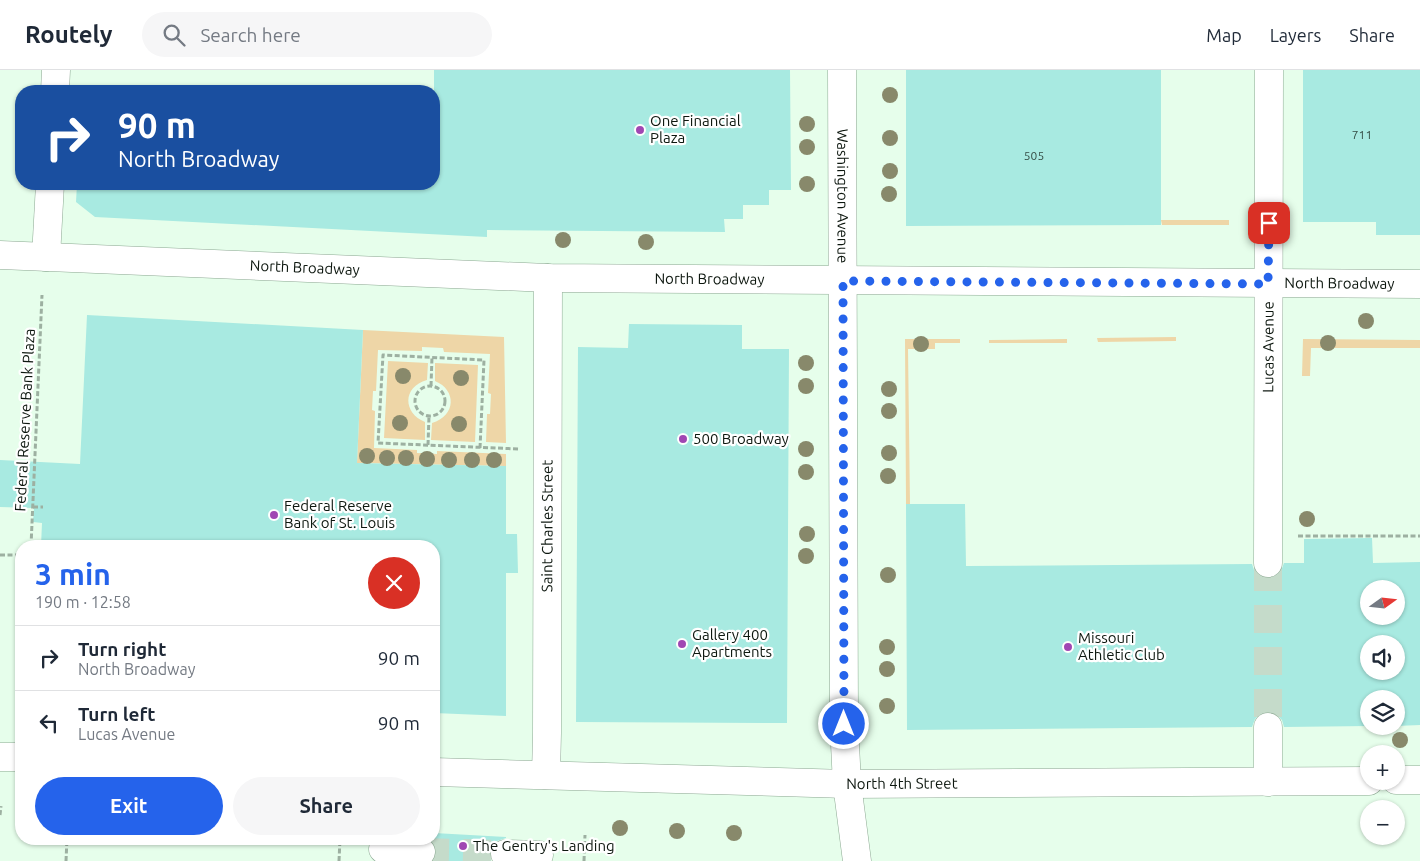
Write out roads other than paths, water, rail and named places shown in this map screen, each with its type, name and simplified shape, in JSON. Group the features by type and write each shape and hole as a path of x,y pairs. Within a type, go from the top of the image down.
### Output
{"main road":[{"path":"55,85 56,70"},
{"name":"Washington Avenue","path":"842,70 844,724 847,784 857,861"},
{"name":"Lucas Avenue","path":"1268,563 1269,70"},
{"path":"46,257 50,190"},
{"name":"North Broadway","path":"0,255 548,278 1420,284"},
{"name":"Saint Charles Street","path":"546,775 548,278"},
{"path":"1268,727 1268,782"},
{"path":"0,756 15,757"},
{"name":"North 4th Street","path":"440,772 847,784 1360,781"},
{"path":"1405,780 1420,780"},
{"path":"383,849 421,852"},
{"path":"504,854 539,855"}],"tunnel":[{"path":"1268,563 1268,727"},
{"path":"421,852 505,854"}],"place":[{"name":"One Financial Plaza","path":"640,130"},
{"name":"500 Broadway","path":"683,439"},
{"name":"Federal Reserve Bank of St. Louis","path":"274,515"},
{"name":"Gallery 400 Apartments","path":"682,644"},
{"name":"Missouri Athletic Club","path":"1068,647"},
{"name":"The Gentry's Landing","path":"463,846"}]}
